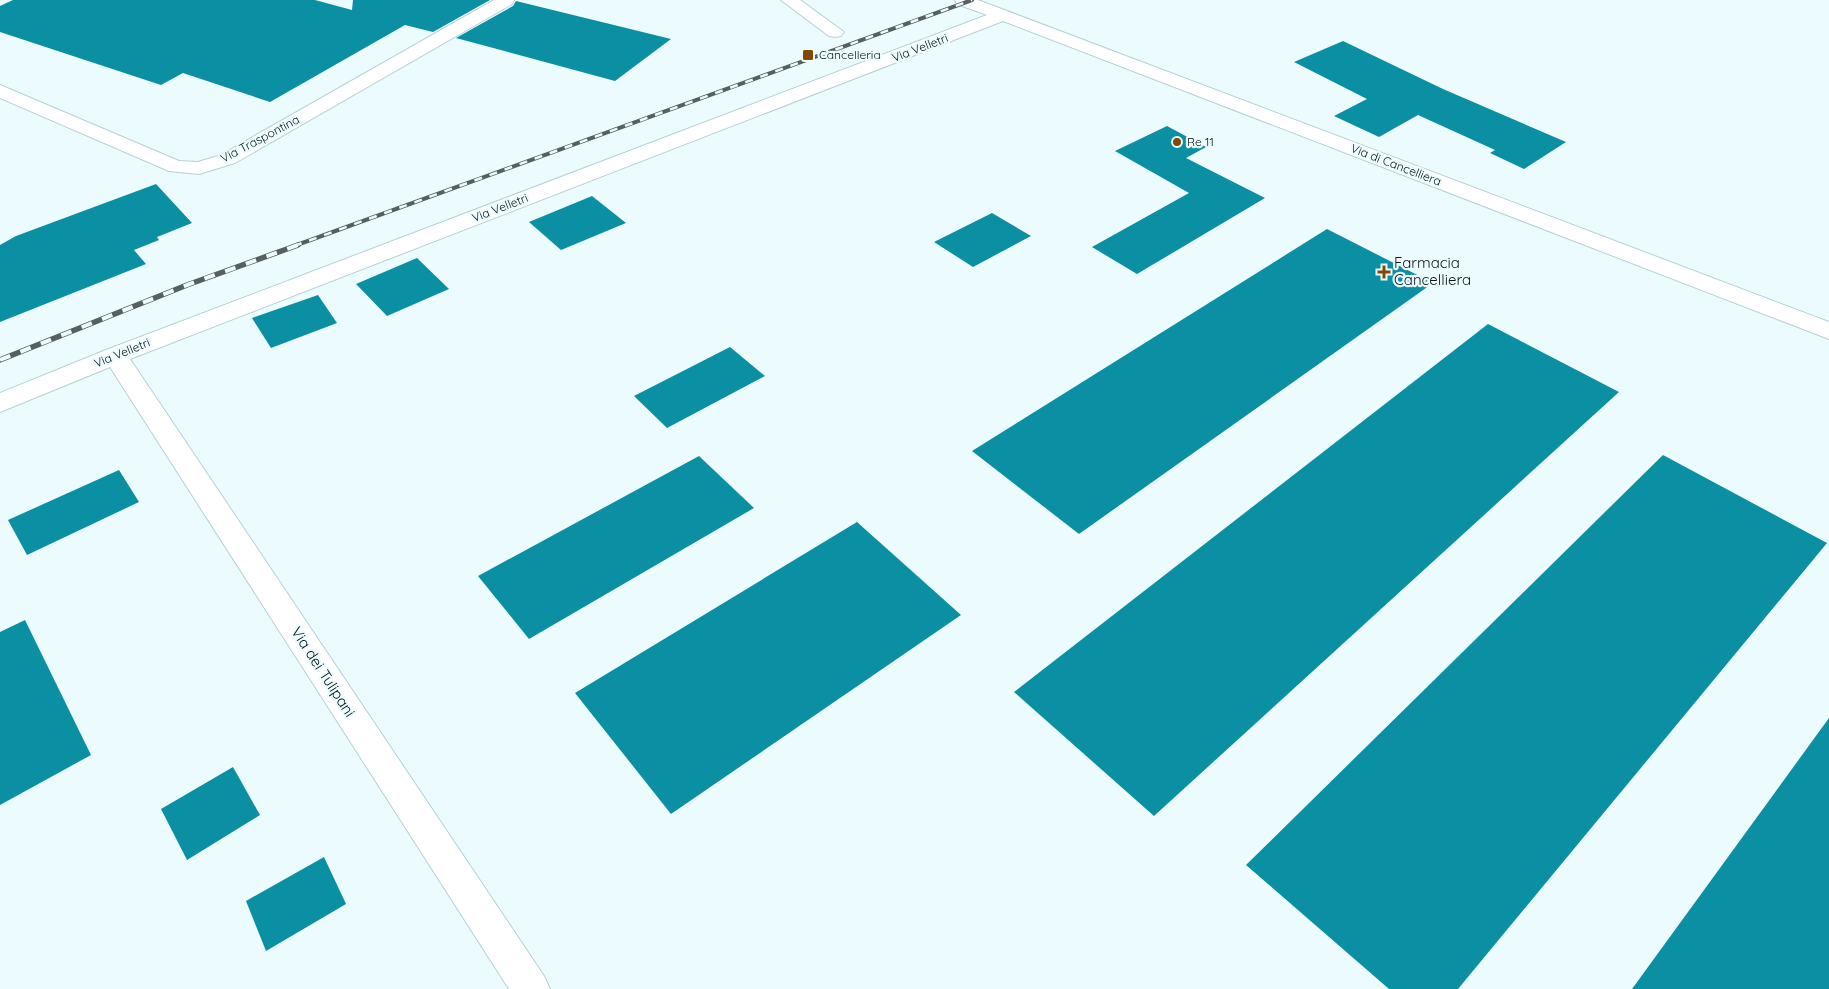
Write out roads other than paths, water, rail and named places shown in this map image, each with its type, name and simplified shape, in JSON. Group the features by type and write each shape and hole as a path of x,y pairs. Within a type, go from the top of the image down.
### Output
{"street":[{"name":"Via Traspontina","path":"0,91 176,168 200,168 228,159 506,0"},
{"path":"789,0 835,32"},
{"name":"Via di Cancelliera","path":"963,0 1829,331"},
{"name":"Via Velletri","path":"0,403 115,356 1001,16"},
{"name":"Via dei Tulipani","path":"115,356 531,989"}],"railway":[{"path":"294,246 972,0"},
{"path":"0,360 187,285 298,245"}],"place":[{"name":"Cancelleria","path":"808,55"},
{"name":"Re 11","path":"1177,142"},
{"name":"Farmacia Cancelliera","path":"1384,272"}]}
